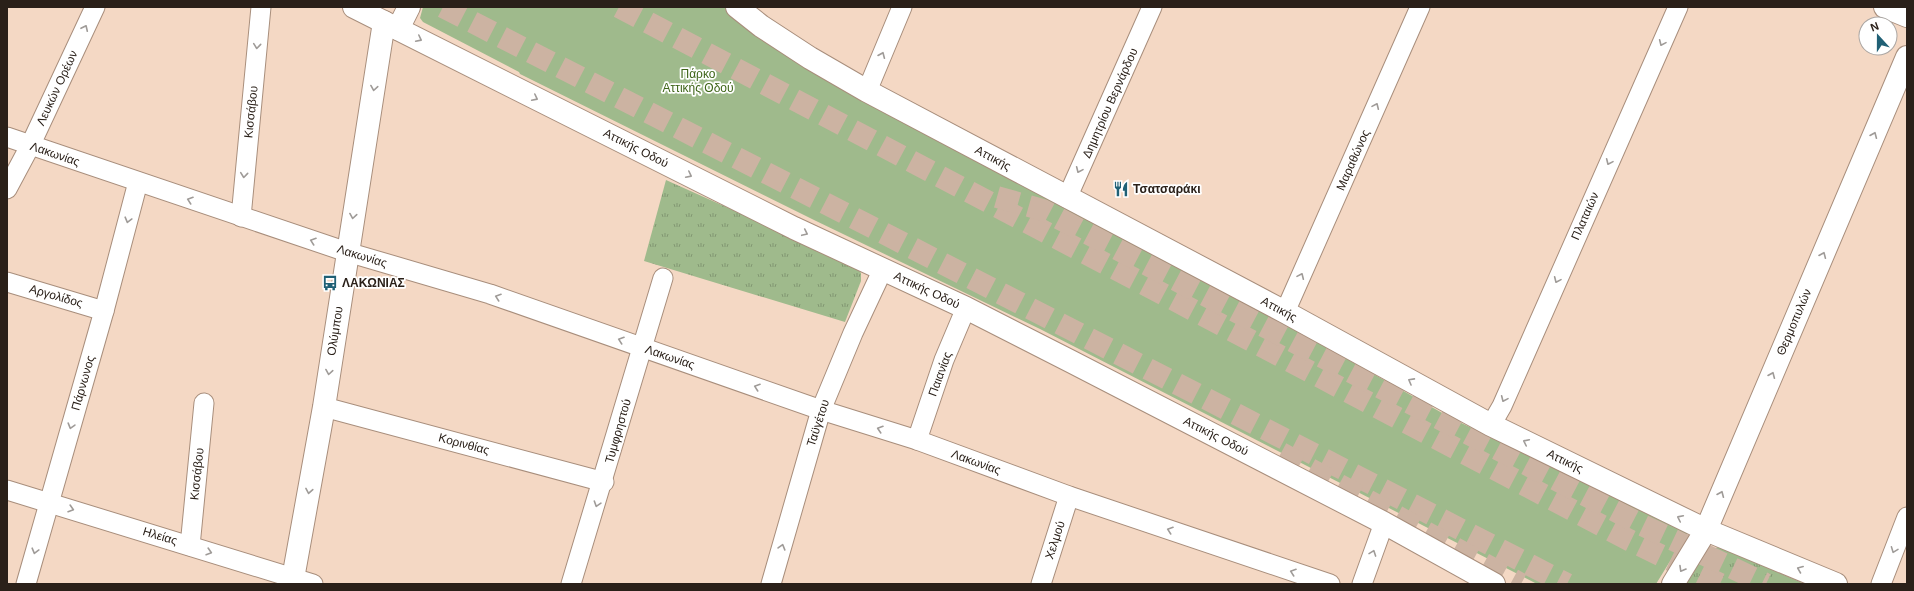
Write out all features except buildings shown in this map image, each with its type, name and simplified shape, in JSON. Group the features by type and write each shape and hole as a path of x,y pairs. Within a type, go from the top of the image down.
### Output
{"main road":[{"name":"Αττικής Οδού","path":"354,7 390,20 787,224 966,308 1384,523 1494,584"},
{"name":"Ολύμπου","path":"300,582 347,252 390,20 409,7"},
{"name":"Αττικής","path":"737,7 761,26 867,92 1285,312 1491,425 1706,530 1836,584"},
{"path":"1885,7 1907,16"},
{"name":"Θερμοπυλών","path":"1673,584 1706,530 1907,56"}],"street":[{"name":"Λευκών Ορέων","path":"7,189 30,146 95,7"},
{"name":"Κισσάβου","path":"241,216 261,7"},
{"path":"867,92 902,7"},
{"name":"Δημητρίου Βερνάρδου","path":"1067,198 1152,7"},
{"name":"Μαραθώνος","path":"1285,312 1420,7"},
{"name":"Πλαταιών","path":"1491,425 1502,406 1678,7"},
{"name":"Λακωνίας","path":"7,137 347,252 490,294 821,410 917,440 1069,496 1330,584"},
{"name":"Πάρνωνος","path":"26,584 104,311 138,182"},
{"name":"Ταϋγέτου","path":"771,584 821,410 853,333 884,269"},
{"name":"Τυμφρηστού","path":"571,584 604,482 663,278"},
{"name":"Αργολίδος","path":"7,282 104,311"},
{"name":"Παιανίας","path":"917,440 944,360 966,308"},
{"name":"Κισσάβου","path":"190,546 204,403"},
{"name":"Κορινθίας","path":"324,406 604,482"},
{"name":"Ηλείας","path":"7,490 190,546 300,582"},
{"name":"Χελμού","path":"1041,584 1069,496"},
{"path":"1881,584 1907,517"},
{"path":"1362,584 1384,523"}],"green space":[{"name":"Πάρκο Αττικής Οδού","path":"423,7 724,7 761,38 1296,330 1451,418 1688,532 1656,584 1537,584 1040,329 814,220 520,74 519,72 423,22 420,18"},
{"path":"666,180 855,265 861,273 861,281 845,322 644,261"},
{"path":"1719,547 1805,584 1686,584 1696,567 1708,552"}],"tunnel":[{"path":"443,7 1567,584"},
{"path":"619,7 1629,540 1720,584"},
{"path":"997,197 1043,210 1640,524 1766,584"},
{"path":"1281,453 1521,584"}],"place":[{"name":"Τσατσαράκι","path":"1121,189"},
{"name":"ΛΑΚΩΝΙΑΣ","path":"330,283"}]}
